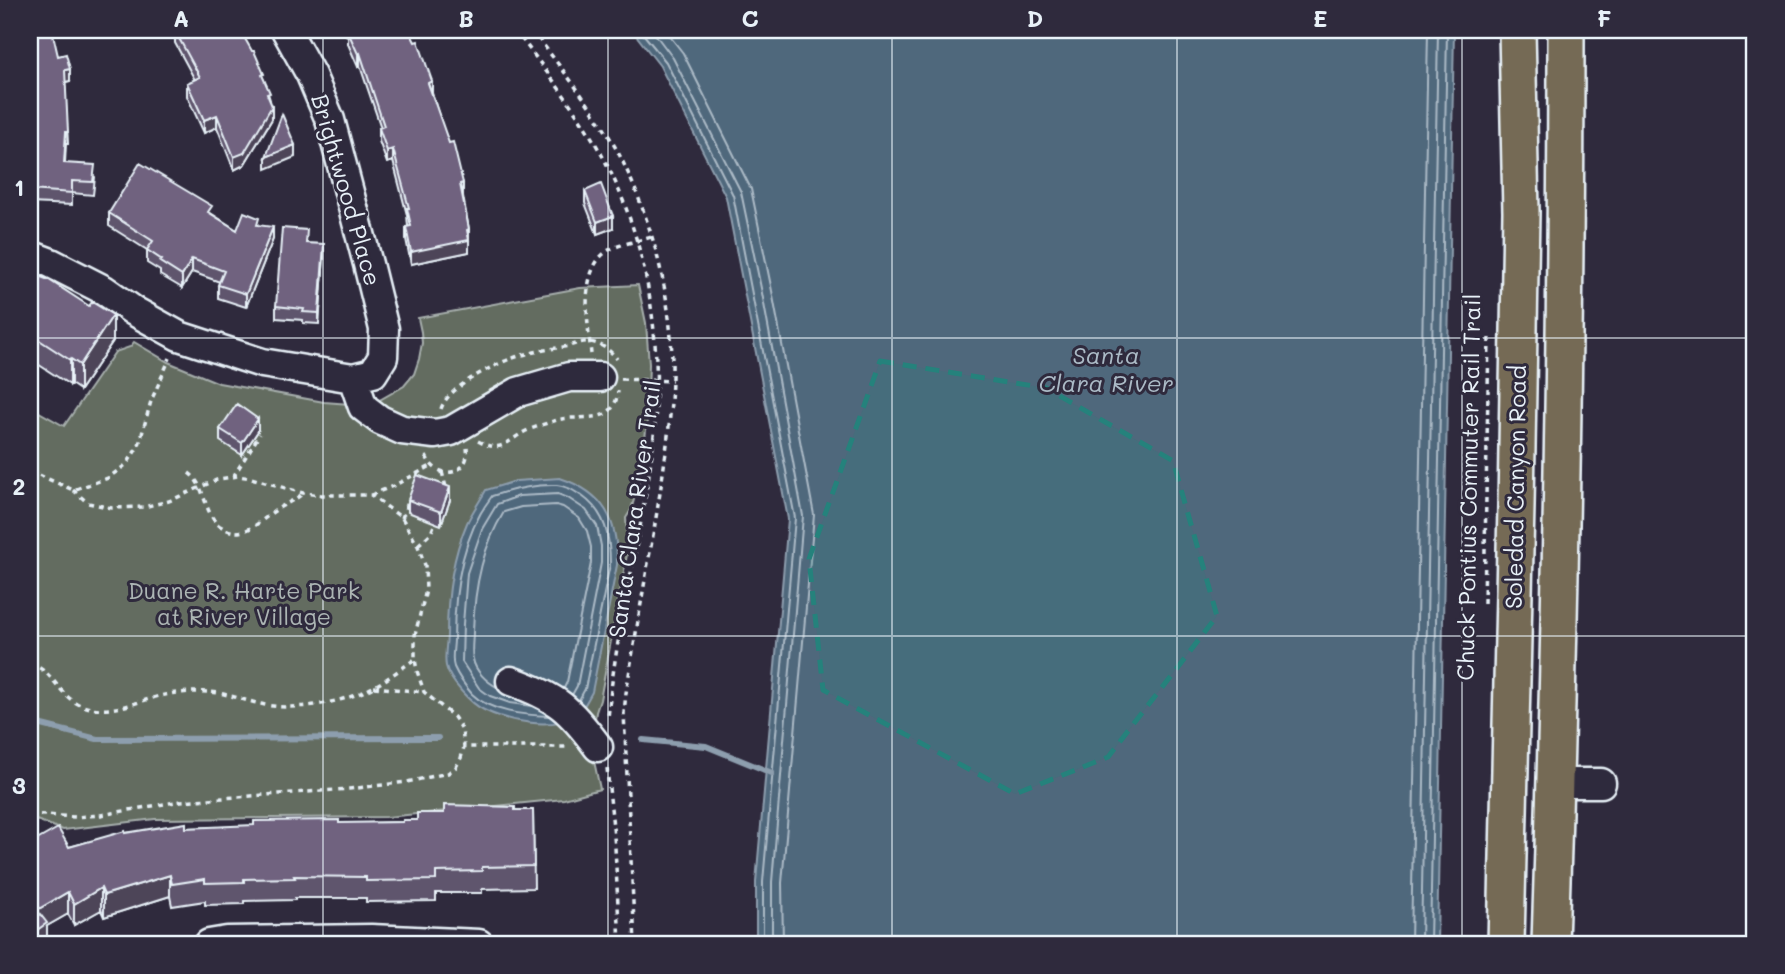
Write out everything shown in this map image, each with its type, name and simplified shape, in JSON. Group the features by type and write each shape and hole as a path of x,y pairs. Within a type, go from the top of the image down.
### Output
{"main road":[{"name":"Soledad Canyon Road","path":"1506,944 1520,238 1517,30"},
{"name":"Soledad Canyon Road","path":"1550,944 1562,491 1566,30"},
{"path":"1520,238 1534,249 1540,265 1538,461 1542,475 1550,485 1562,491"}],"street":[{"name":"Brightwood Place","path":"286,30 311,75 330,120 384,329 383,357 373,373 353,378"},
{"path":"30,255 104,290 134,311 179,336 262,363 353,378 363,407 380,420 402,430 435,434 451,430 518,392 569,377 600,377"},
{"path":"511,681 549,696 567,709 602,747"},
{"path":"1555,783 1601,783"},
{"path":"209,944 227,941 371,939 479,944"}],"path":[{"path":"515,30 576,112 603,157 619,192 636,242 654,321 657,380 650,467 615,656 602,747 615,847 620,944"},
{"name":"Santa Clara River Trail","path":"532,30 585,100 628,174 651,237 671,335 671,411 659,498 625,693 635,944"},
{"path":"651,237 608,251 592,267 587,288 592,366 600,377 672,381"},
{"name":"Chuck Pontius Commuter Rail Trail","path":"1484,602 1490,330"},
{"path":"73,490 108,478 127,464 139,445 151,401 179,336"},
{"path":"233,477 260,434"},
{"path":"424,451 430,466 442,472 454,471 463,466 468,454 466,441"},
{"path":"30,471 73,490 88,503 112,508 143,507 169,501 219,479 233,477 251,478 303,493 371,495 430,466"},
{"path":"415,484 419,472"},
{"path":"442,472 446,492"},
{"path":"189,473 199,483 215,522 227,530 240,533 303,493"},
{"path":"30,814 75,817 101,815 181,801 349,789 407,782 447,773 456,767 464,747 463,729 454,717 424,692 415,659 415,635 426,590 425,565 402,518 371,495"},
{"path":"402,518 411,495"},
{"path":"418,546 428,538 435,523"},
{"path":"30,664 37,665 52,678 63,694 79,705 97,710 120,708 172,693 197,691 220,693 261,705 282,707 340,700 374,687 415,659"},
{"path":"374,687 424,692"},
{"path":"464,747 602,747"}],"highlighted area":[{"path":"880,361 1046,388 1173,461 1217,616 1108,757 1015,794 823,690 809,559"}],"green space":[{"name":"Duane R. Harte Park at River Village","path":"638,285 646,323 649,364 647,421 641,475 626,518 628,549 591,747 600,789 564,799 387,817 155,819 63,830 34,819 30,821 30,407 64,426 115,352 130,347 134,342 168,362 219,383 324,402 363,405 376,402 404,386 414,374 422,343 418,318 580,288"}],"water":[{"name":"Santa Clara River","path":"632,30 1454,30 1437,944 756,944 756,882 788,519 726,197 660,66"},
{"path":"560,478 575,484 598,500 606,510 615,535 617,565 592,692 582,709 564,721 541,723 504,718 484,710 467,697 451,678 446,666 449,591 454,563 469,519 486,490 516,481"}],"building":[{"path":"30,30 52,30 58,56 66,54 70,69 65,70 68,132 64,163 95,165 93,182 72,181 72,193 30,190"},
{"path":"240,30 254,51 264,74 262,75 272,106 244,153 234,157 217,115 204,120 187,83 200,77 175,31"},
{"path":"409,30 415,42 418,41 432,81 428,83 449,143 453,142 463,183 460,184 469,240 411,252 406,227 411,226 409,208 393,149 387,151 379,128 384,126 360,53 358,54 348,32"},
{"path":"282,114 295,145 266,157"},
{"path":"140,163 212,206 208,212 237,230 244,212 259,218 257,225 273,227 246,294 218,285 224,271 192,259 182,276 147,250 153,241 109,213"},
{"path":"601,184 613,216 597,222 585,191"},
{"path":"282,228 307,230 306,243 324,244 319,313 276,306"},
{"path":"30,273 49,280 89,306 92,302 113,315 80,365 30,334"},
{"path":"237,404 258,419 242,443 220,429"},
{"path":"417,475 450,487 441,512 408,500"},
{"path":"444,805 533,810 534,866 482,867 482,871 436,872 436,880 366,881 366,877 294,876 295,878 244,879 244,882 205,883 205,879 172,884 170,875 104,895 101,888 74,904 68,892 37,910 47,923 30,935 30,868 35,864 30,854 30,844 58,828 69,847 125,831 186,823 186,828 254,825 254,821 403,822 417,820 417,813 444,813"}],"waterway":[{"path":"30,722 97,739 438,738"},
{"path":"643,740 706,746 772,773"}]}
